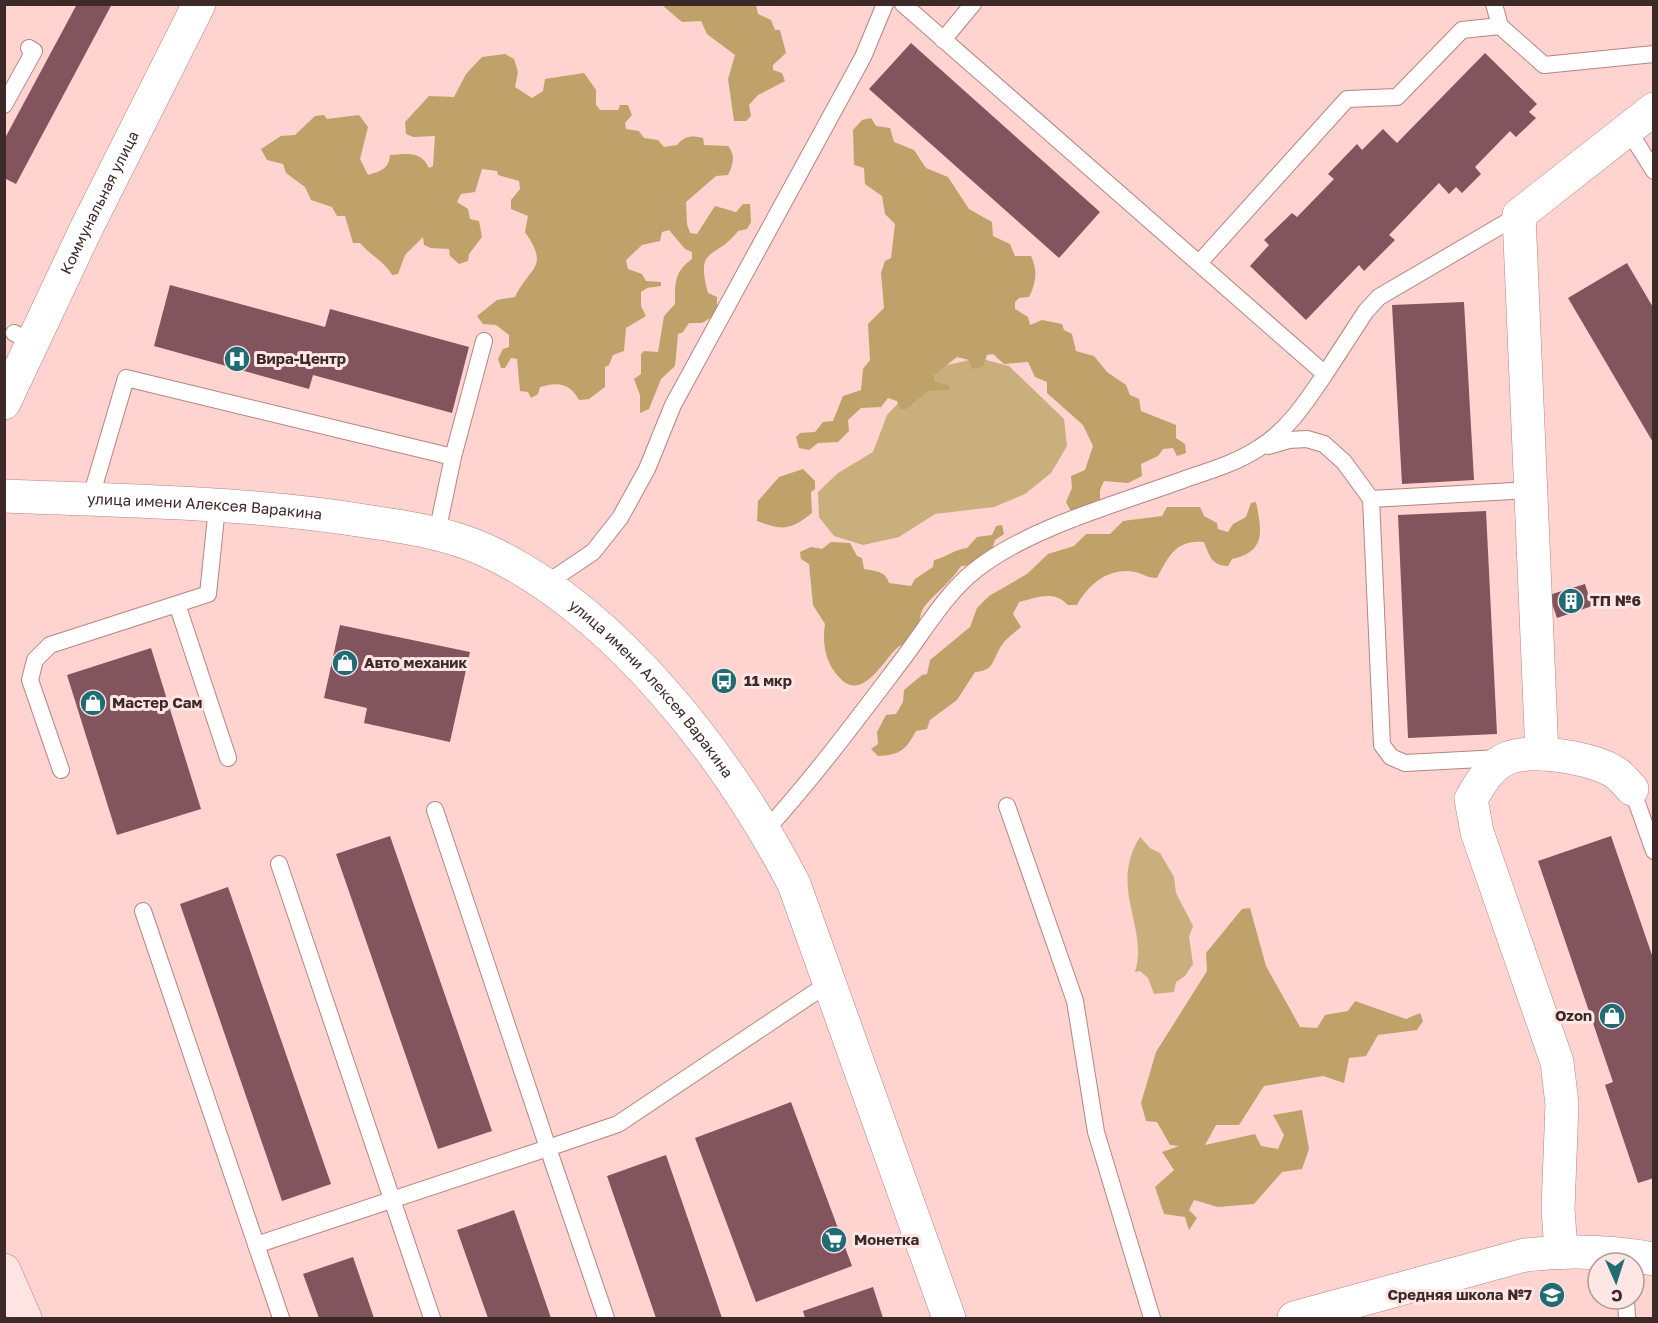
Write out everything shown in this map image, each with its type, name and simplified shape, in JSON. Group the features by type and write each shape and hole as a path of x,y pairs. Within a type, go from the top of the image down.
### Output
{"main road":[{"path":"4,1270 25,1318"}],"street":[{"name":"Коммунальная улица","path":"4,403 24,338 86,229 199,4"},
{"path":"1542,754 1520,215 1653,109"},
{"name":"улица имени Алексея Варакина","path":"4,495 322,514 437,533 484,549 547,583 586,616 655,684 733,779 766,830 794,884 949,1318"},
{"path":"1561,1251 1558,1209 1562,1104 1557,1062 1477,832 1471,799 1485,775 1508,758 1542,754 1592,761 1616,773 1632,789"},
{"path":"1310,1316 1525,1255 1561,1251 1586,1254"}],"lane":[{"path":"547,583 593,552 620,518 647,469 673,405 863,57 885,4"},
{"path":"903,4 1325,374"},
{"path":"943,40 973,4"},
{"path":"1494,4 1500,26 1544,65 1653,54"},
{"path":"1199,263 1347,99 1397,97 1462,30 1500,26"},
{"path":"4,105 34,51 29,48"},
{"path":"1628,128 1653,171"},
{"path":"1259,449 1280,432 1302,407 1366,311 1379,297 1520,215"},
{"path":"437,533 453,457 484,340"},
{"path":"90,500 126,378 453,457"},
{"path":"766,830 806,786 944,604 972,572 1012,546 1049,530 1218,467 1259,449 1289,440 1307,439 1324,444 1344,462 1371,498 1382,745 1391,757 1405,764 1508,758"},
{"path":"1371,498 1532,490"},
{"path":"61,770 30,680 35,660 50,645 208,594 217,507"},
{"path":"177,604 228,758"},
{"path":"1632,789 1653,851"},
{"path":"1007,806 1075,1001 1096,1132 1152,1318"},
{"path":"435,810 606,1318"},
{"path":"279,864 432,1318"},
{"path":"143,911 281,1318"},
{"path":"256,1245 618,1124 830,983"}],"shaded area":[{"path":"662,5 756,5 758,14 771,20 775,30 780,30 786,53 773,65 773,70 782,73 785,81 758,95 749,105 751,116 746,121 734,121 728,79 735,55 707,34 701,21 682,22"},
{"path":"505,54 514,59 518,72 515,87 532,98 543,91 545,79 584,73 596,90 596,105 600,110 618,110 620,105 628,105 632,115 625,123 626,129 639,131 644,138 658,140 664,147 677,145 688,137 695,137 703,138 704,145 728,146 732,153 732,164 728,175 716,176 686,202 687,224 690,233 697,234 715,206 736,212 743,204 750,204 751,222 747,229 738,231 706,260 704,267 708,293 717,297 717,314 702,323 689,323 683,332 678,334 675,366 661,379 649,409 640,413 640,395 634,379 641,374 641,354 644,351 658,352 664,316 675,304 677,278 692,259 692,252 685,249 669,230 662,232 660,241 642,245 626,260 628,269 642,274 646,281 661,282 661,286 647,288 641,292 641,306 646,316 626,328 624,351 613,355 609,365 605,367 605,387 589,399 579,400 568,387 553,384 540,387 538,394 531,398 528,392 520,391 517,359 511,358 505,368 501,368 498,359 503,349 509,347 509,335 496,325 483,324 477,316 497,300 515,297 537,260 536,253 525,232 528,216 511,209 511,200 520,189 519,181 498,175 497,171 482,169 475,192 461,194 457,202 468,209 470,219 479,221 482,237 469,254 468,261 459,264 450,256 449,249 431,248 424,245 423,237 405,255 398,274 392,275 360,243 353,243 345,216 337,216 332,207 311,200 305,187 286,173 283,164 267,160 261,149 281,136 295,135 315,116 324,115 327,119 359,115 368,127 360,159 368,175 384,169 390,155 413,154 422,158 429,168 433,166 435,136 413,137 406,134 405,122 429,96 454,97 466,74 482,57"},
{"path":"871,118 876,126 890,128 894,142 914,150 926,168 948,177 969,209 992,222 993,236 1010,244 1015,256 1031,256 1035,271 1033,287 1029,297 1019,298 1015,302 1015,309 1028,317 1030,325 1042,320 1062,324 1064,330 1072,334 1076,351 1094,356 1107,372 1126,385 1130,395 1139,399 1141,411 1176,425 1176,438 1185,444 1186,453 1177,456 1173,448 1163,449 1158,456 1141,464 1142,476 1128,483 1104,481 1100,490 1100,506 1072,513 1066,502 1072,488 1071,476 1085,470 1093,446 1083,425 1047,393 1047,382 1035,377 1028,362 1004,364 993,354 987,355 983,367 972,369 969,360 957,357 934,375 934,381 949,386 949,390 928,391 906,409 900,409 897,401 888,398 881,407 861,408 848,420 849,431 838,442 818,443 809,450 799,448 796,437 800,433 815,432 823,422 833,421 843,396 861,390 863,369 870,360 868,324 884,308 881,273 885,261 891,258 895,224 885,214 882,196 865,184 864,168 854,165 853,130 862,120"},
{"path":"978,358 1009,366 1064,419 1067,446 1051,473 1025,494 994,507 935,514 899,537 863,545 834,536 819,517 818,492 838,473 873,452 887,415 930,369"},
{"path":"803,469 815,481 815,489 811,492 812,513 798,523 786,527 757,521 758,501 779,477"},
{"path":"1256,502 1260,522 1259,539 1251,551 1232,559 1228,566 1215,562 1204,542 1186,543 1169,557 1157,578 1126,571 1108,575 1087,590 1077,605 1068,605 1063,600 1051,596 1019,602 1013,614 1021,627 1004,642 989,668 975,672 957,700 930,720 927,729 916,731 909,743 897,753 878,756 871,749 878,744 877,732 886,715 896,714 903,702 904,690 922,675 927,674 930,660 970,627 977,608 989,596 1027,574 1048,554 1074,546 1086,534 1110,534 1123,521 1162,516 1167,507 1200,507 1204,516 1217,523 1218,529 1228,532 1233,524 1246,517 1251,503"},
{"path":"1002,525 1004,534 995,540 989,559 979,565 961,566 924,607 914,636 897,649 869,679 862,684 854,685 846,683 838,676 825,652 825,624 813,605 809,564 801,559 800,552 811,547 822,549 831,542 850,543 857,556 862,558 864,569 883,574 889,583 911,586 915,579 933,567 934,560 967,548 977,537 992,535 996,526"},
{"path":"1140,837 1150,848 1160,853 1174,877 1176,893 1193,926 1189,937 1193,964 1185,976 1176,982 1174,992 1154,994 1148,978 1140,971 1135,972 1138,956 1137,939 1128,890 1128,873 1131,855"},
{"path":"1250,908 1266,966 1300,1027 1317,1028 1325,1015 1348,1011 1355,1001 1406,1019 1420,1013 1423,1021 1417,1030 1378,1035 1366,1056 1349,1058 1344,1083 1323,1076 1264,1086 1239,1125 1216,1125 1205,1145 1255,1134 1261,1146 1278,1149 1284,1135 1273,1115 1302,1110 1309,1149 1302,1169 1282,1172 1254,1204 1218,1207 1194,1200 1189,1210 1197,1218 1189,1230 1185,1217 1164,1214 1155,1187 1174,1170 1162,1152 1179,1146 1170,1145 1157,1122 1146,1121 1141,1103 1156,1052 1207,971 1206,953 1242,909"}],"building":[{"path":"77,4 112,4 16,184 4,178 4,140"},
{"path":"911,43 1100,212 1059,258 869,89"},
{"path":"1485,53 1537,104 1529,112 1536,118 1516,137 1510,131 1475,167 1481,174 1462,193 1456,187 1449,194 1439,183 1389,235 1395,240 1364,271 1359,265 1306,320 1250,266 1269,245 1264,240 1292,213 1297,217 1334,179 1328,174 1357,144 1362,150 1383,129 1397,143"},
{"path":"1627,263 1654,309 1654,444 1568,298"},
{"path":"170,285 325,327 330,309 469,347 452,413 313,375 309,389 154,346"},
{"path":"1464,302 1474,480 1402,484 1392,305"},
{"path":"1486,511 1497,734 1408,738 1398,515"},
{"name":"ТП №6","path":"1585,584 1592,606 1557,618 1549,595"},
{"path":"340,625 470,652 450,742 364,723 367,708 324,698"},
{"path":"151,648 201,809 117,835 67,675"},
{"path":"390,836 492,1131 438,1149 336,854"},
{"path":"1611,836 1654,961 1654,1178 1638,1183 1605,1085 1613,1082 1538,861"},
{"path":"228,887 331,1184 282,1201 180,904"},
{"path":"791,1102 852,1266 756,1302 695,1138"},
{"path":"666,1155 722,1318 656,1318 607,1176"},
{"path":"514,1210 551,1318 488,1318 457,1230"},
{"path":"353,1257 374,1318 319,1318 303,1274"},
{"path":"873,1287 883,1318 805,1318 803,1311"}],"place":[{"name":"Вира-Центр","path":"237,359"},
{"name":"ТП №6","path":"1571,601"},
{"name":"Авто механик","path":"345,663"},
{"name":"11 мкр","path":"724,681"},
{"name":"Мастер Сам","path":"93,703"},
{"name":"Ozon","path":"1612,1016"},
{"name":"Монетка","path":"834,1240"},
{"name":"Средняя школа №7","path":"1552,1295"}]}
